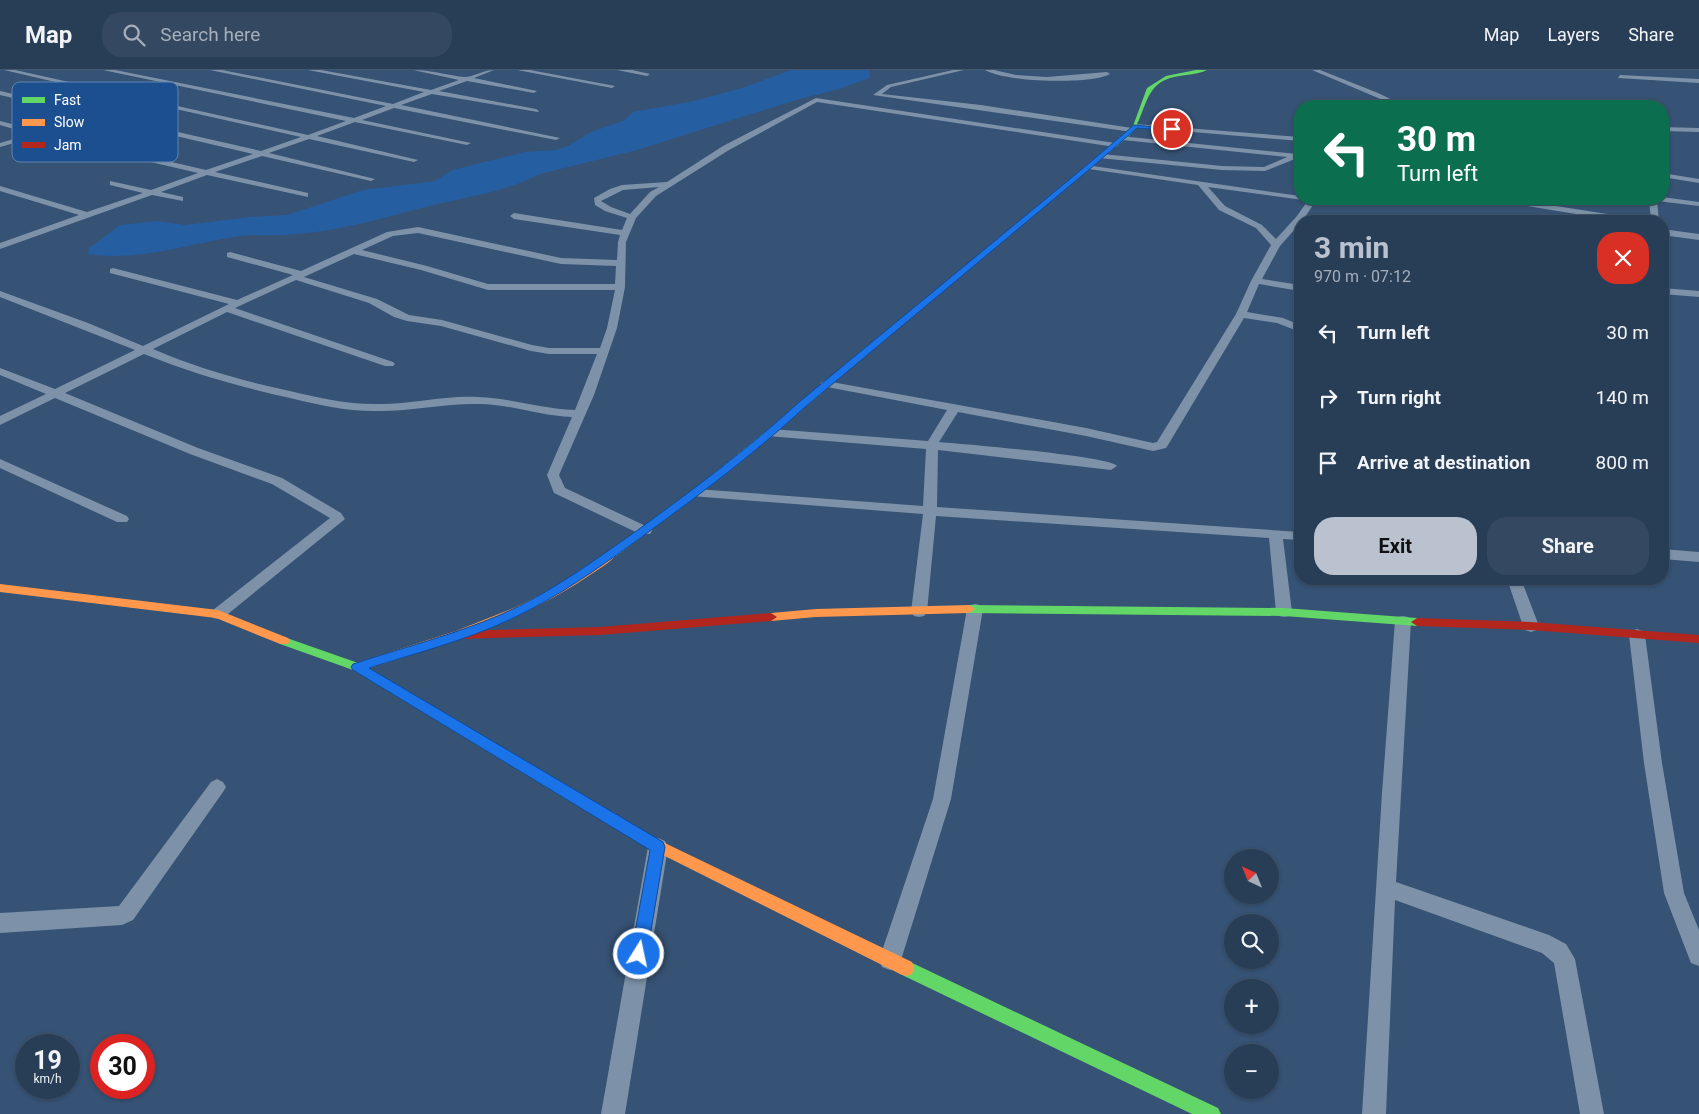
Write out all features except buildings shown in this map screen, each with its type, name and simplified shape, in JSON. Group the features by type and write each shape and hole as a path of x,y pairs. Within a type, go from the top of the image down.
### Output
{"main road":[{"path":"357,667 459,635 504,618 544,598 581,575 645,530 696,493 771,433 826,384 1119,142 1134,128 1149,89 1153,84 1162,80 1205,70"},
{"path":"0,588 218,614 263,633 357,667 658,847 1212,1114"},
{"path":"459,635 600,631 816,613 919,612 974,609 1284,612 1403,621 1531,626 1699,639"}],"street":[{"path":"0,74 12,70 63,82"},
{"path":"106,70 165,82"},
{"path":"212,70 556,138"},
{"path":"222,80 257,70"},
{"path":"311,70 536,111"},
{"path":"416,70 534,91"},
{"path":"0,246 491,70"},
{"path":"520,70 612,86"},
{"path":"620,70 647,74"},
{"path":"847,104 870,97 888,86 961,70"},
{"path":"988,70 1010,77 1074,78 1107,74"},
{"path":"1315,70 1388,100"},
{"path":"1620,76 1699,81"},
{"path":"182,92 213,83"},
{"path":"178,85 467,143"},
{"path":"870,97 981,108 1134,128 1294,139"},
{"path":"645,530 559,490 554,475 612,328 620,287 624,233 632,216 653,194 740,140 816,100 1119,142 1294,156"},
{"path":"178,108 414,160"},
{"path":"428,136 468,120"},
{"path":"1669,129 1697,131"},
{"path":"178,134 371,179"},
{"path":"1102,156 1222,168 1265,169 1294,158"},
{"path":"162,162 305,195"},
{"path":"1089,167 1294,197"},
{"path":"1669,176 1699,180"},
{"path":"112,183 180,199"},
{"path":"632,216 608,209 598,203 597,200 611,192 629,186 670,184"},
{"path":"1201,184 1224,210 1256,223 1265,230 1276,245"},
{"path":"0,188 87,215"},
{"path":"1669,200 1699,204"},
{"path":"1533,205 1595,215"},
{"path":"1557,209 1558,215"},
{"path":"514,216 624,233"},
{"path":"826,384 1158,447 1162,445 1241,314 1256,280 1276,245 1294,229"},
{"path":"0,421 238,303 390,234 418,230 561,261 621,263"},
{"path":"1669,233 1699,237"},
{"path":"0,235 17,240"},
{"path":"354,251 424,268 454,279 488,287 620,287"},
{"path":"230,255 373,301 407,318 442,323 530,348 549,351 604,351"},
{"path":"113,271 238,303"},
{"path":"1256,280 1294,287"},
{"path":"1669,292 1699,294"},
{"path":"0,294 176,363 251,386 326,403 380,408 475,400 506,402 557,413 579,414"},
{"path":"227,309 389,364"},
{"path":"1241,314 1279,320 1294,326"},
{"path":"0,371 194,452 277,481 336,516 338,519 218,614"},
{"path":"919,612 930,510 932,444 954,408"},
{"path":"771,433 932,444 1042,456 1111,466"},
{"path":"0,463 122,519"},
{"path":"696,493 1294,536"},
{"path":"1276,536 1284,612"},
{"path":"1669,555 1699,557"},
{"path":"1516,585 1531,626"},
{"path":"890,960 942,799 974,609"},
{"path":"1374,1114 1403,621"},
{"path":"1637,634 1652,763 1674,893 1699,956"},
{"path":"0,923 122,915 126,913 217,787"},
{"path":"613,1114 658,847"},
{"path":"1387,888 1549,945 1558,951 1564,959 1592,1114"}],"shaded area":[{"path":"791,70 869,70 870,78 637,150 540,174 504,188 351,226 298,234 241,236 145,254 107,256 88,254 89,248 120,225 157,221 185,225 250,217 287,215 363,190 435,181 452,170 525,152 556,150 568,146 591,132 623,121 633,112 694,101 745,87"}],"traffic: fast":[{"path":"991,248 1128,134 1135,126 1149,89 1155,84 1175,75 1205,70"},
{"path":"612,554 704,486 819,391"},
{"path":"969,609 1284,612 1417,622"},
{"path":"284,641 357,667 644,839"},
{"path":"906,968 1212,1114"}],"traffic: slow":[{"path":"357,667 419,648 500,619 544,598 612,554"},
{"path":"0,588 218,614 284,641"},
{"path":"771,617 816,613 969,609"},
{"path":"644,839 906,968"}],"traffic: jam":[{"path":"819,391 991,248"},
{"path":"459,635 600,631 771,617"},
{"path":"1417,622 1531,626 1699,639"}],"route":[{"path":"639,954 658,847 357,667 459,635 504,618 544,598 581,575 696,493 771,433 865,352 1089,167 1135,126 1172,129"}]}
